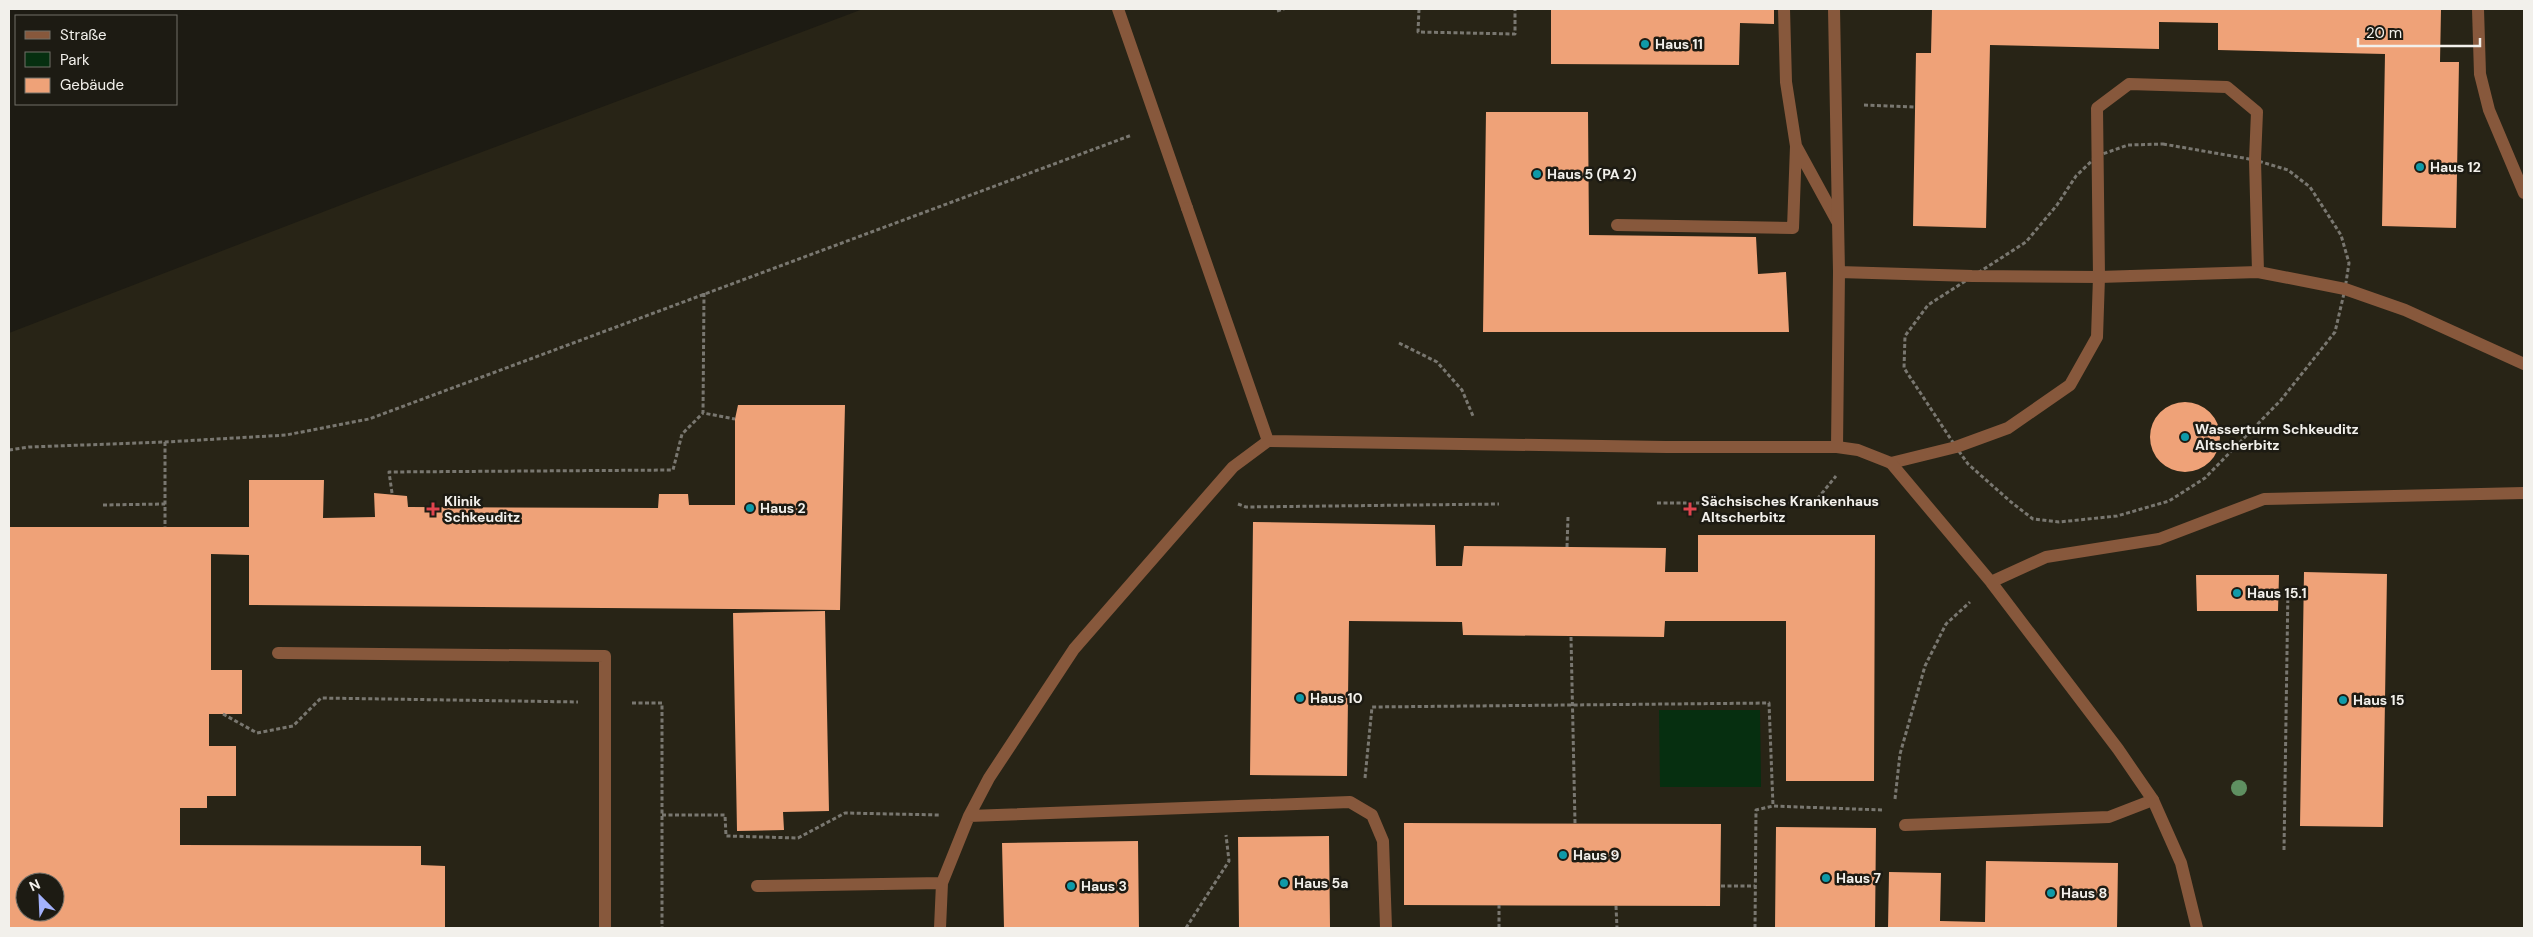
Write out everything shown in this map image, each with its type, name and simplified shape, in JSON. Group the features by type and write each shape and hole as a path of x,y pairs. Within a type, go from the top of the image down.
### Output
{"street":[{"path":"1118,9 1268,441"},
{"path":"1617,225 1793,228 1796,146 1786,82 1784,9"},
{"path":"1834,9 1839,272 1837,447"},
{"path":"2478,9 2480,74 2487,101 2524,193"},
{"path":"1891,462 1956,447 2008,428 2070,385 2097,337 2099,277 2097,108 2129,84 2228,87 2257,112 2255,160 2258,272"},
{"path":"1796,146 1837,221"},
{"path":"1839,272 2099,277 2258,272 2346,289 2405,310 2524,364"},
{"path":"940,928 942,883 969,816 989,778 1074,649 1233,467 1268,441 1666,447 1837,447 1858,450 1891,462 1991,582 2118,749 2153,800 2181,863 2197,928"},
{"path":"1991,582 2046,557 2159,538 2264,499 2524,493"},
{"path":"278,653 605,656 605,928"},
{"path":"1905,825 2109,817 2153,800"},
{"path":"969,816 1350,802 1372,815 1382,841 1386,928"},
{"path":"757,886 942,883"}],"path":[{"path":"1277,11 1284,9"},
{"path":"1419,9 1418,32 1515,34 1515,9"},
{"path":"1835,104 1916,107"},
{"path":"9,450 29,447 286,435 368,418 1159,125"},
{"path":"2163,144 2255,160 2288,170 2310,187 2327,211 2341,235 2349,263 2346,289 2335,332 2281,400 2205,478 2169,501 2117,516 2058,522 2033,518 2011,502 1968,464 1904,368 1905,336 1928,305 2026,242 2057,205 2076,176 2097,156 2128,145 2163,144"},
{"path":"392,493 389,472 672,470 682,434 703,412 704,293"},
{"path":"1399,343 1437,362 1462,390 1473,414 1476,444"},
{"path":"703,412 735,419"},
{"path":"165,442 165,527"},
{"path":"1657,503 1814,503 1858,450"},
{"path":"1211,492 1246,507 1499,504"},
{"path":"103,505 165,504"},
{"path":"1567,547 1568,517"},
{"path":"1895,801 1900,754 1924,666 1946,624 1991,582"},
{"path":"2284,850 2288,587"},
{"path":"1571,637 1575,823"},
{"path":"223,714 257,733 293,726 321,698 662,703 662,928"},
{"path":"1350,802 1365,779 1372,707 1770,703 1773,806"},
{"path":"1755,928 1756,810 1773,806 1885,810"},
{"path":"1186,928 1229,861 1224,807"},
{"path":"662,816 725,815 726,836 798,838 845,814 969,816"},
{"path":"1721,886 1755,886"},
{"path":"1499,905 1499,928"},
{"path":"1616,906 1617,928"}],"shaded area":[{"name":"Sächsisches Krankenhaus Altscherbitz","path":"863,9 2524,9 2524,928 9,928 9,333 367,195"}],"green space":[{"path":"1659,710 1760,710 1761,787 1660,787"}],"building":[{"name":"Haus 11","path":"1551,9 1774,9 1774,24 1740,23 1739,65 1551,64"},
{"name":"Haus 12","path":"1932,9 2441,9 2440,62 2459,62 2456,228 2382,226 2385,54 2218,50 2218,23 2159,22 2159,49 1990,45 1986,228 1913,226 1916,53 1931,53"},
{"name":"Haus 5 (PA 2)","path":"1486,112 1588,112 1589,235 1756,237 1758,274 1786,272 1789,332 1483,332"},
{"name":"Wasserturm Schkeuditz Altscherbitz","path":"2185,402 2198,405 2210,412 2217,424 2220,437 2217,450 2210,462 2198,469 2185,472 2172,469 2160,462 2153,450 2150,437 2153,424 2160,412 2172,405"},
{"path":"738,405 845,405 840,610 249,605 249,555 211,554 211,670 242,670 242,714 209,714 209,746 236,746 236,796 207,796 207,808 180,808 180,845 421,846 421,865 445,866 445,928 9,928 9,527 249,527 249,480 324,480 323,518 375,517 374,493 407,496 408,507 658,508 659,494 688,494 689,505 735,505 735,419"},
{"path":"1253,522 1435,525 1436,566 1462,566 1464,546 1666,548 1665,572 1698,572 1698,535 1875,535 1874,781 1786,781 1786,621 1665,621 1664,637 1463,635 1462,622 1349,621 1347,776 1250,775"},
{"name":"Haus 15","path":"2304,572 2387,574 2383,827 2300,826"},
{"name":"Haus 15.1","path":"2196,575 2279,575 2278,611 2197,611"},
{"path":"825,611 829,811 783,812 784,830 737,831 733,613"},
{"name":"Haus 9","path":"1404,823 1721,824 1720,906 1404,905"},
{"name":"Haus 7","path":"1776,827 1876,828 1875,928 1775,928"},
{"name":"Haus 5a","path":"1329,836 1330,928 1239,928 1238,837"},
{"name":"Haus 3","path":"1138,841 1139,928 1004,928 1002,843"},
{"name":"Haus 8","path":"1986,861 2118,863 2117,928 1888,928 1889,872 1941,873 1940,921 1985,922"}],"place":[{"name":"Haus 11","path":"1645,44"},
{"name":"Haus 12","path":"2420,167"},
{"name":"Haus 5 (PA 2)","path":"1537,174"},
{"name":"Wasserturm Schkeuditz Altscherbitz","path":"2185,437"},
{"name":"Haus 2","path":"750,508"},
{"name":"Klinik Schkeuditz","path":"433,509"},
{"name":"Sächsisches Krankenhaus Altscherbitz","path":"1690,509"},
{"name":"Haus 15.1","path":"2237,593"},
{"name":"Haus 10","path":"1300,698"},
{"name":"Haus 15","path":"2343,700"},
{"name":"Haus 9","path":"1563,855"},
{"name":"Haus 7","path":"1826,878"},
{"name":"Haus 5a","path":"1284,883"},
{"name":"Haus 3","path":"1071,886"},
{"name":"Haus 8","path":"2051,893"}]}
